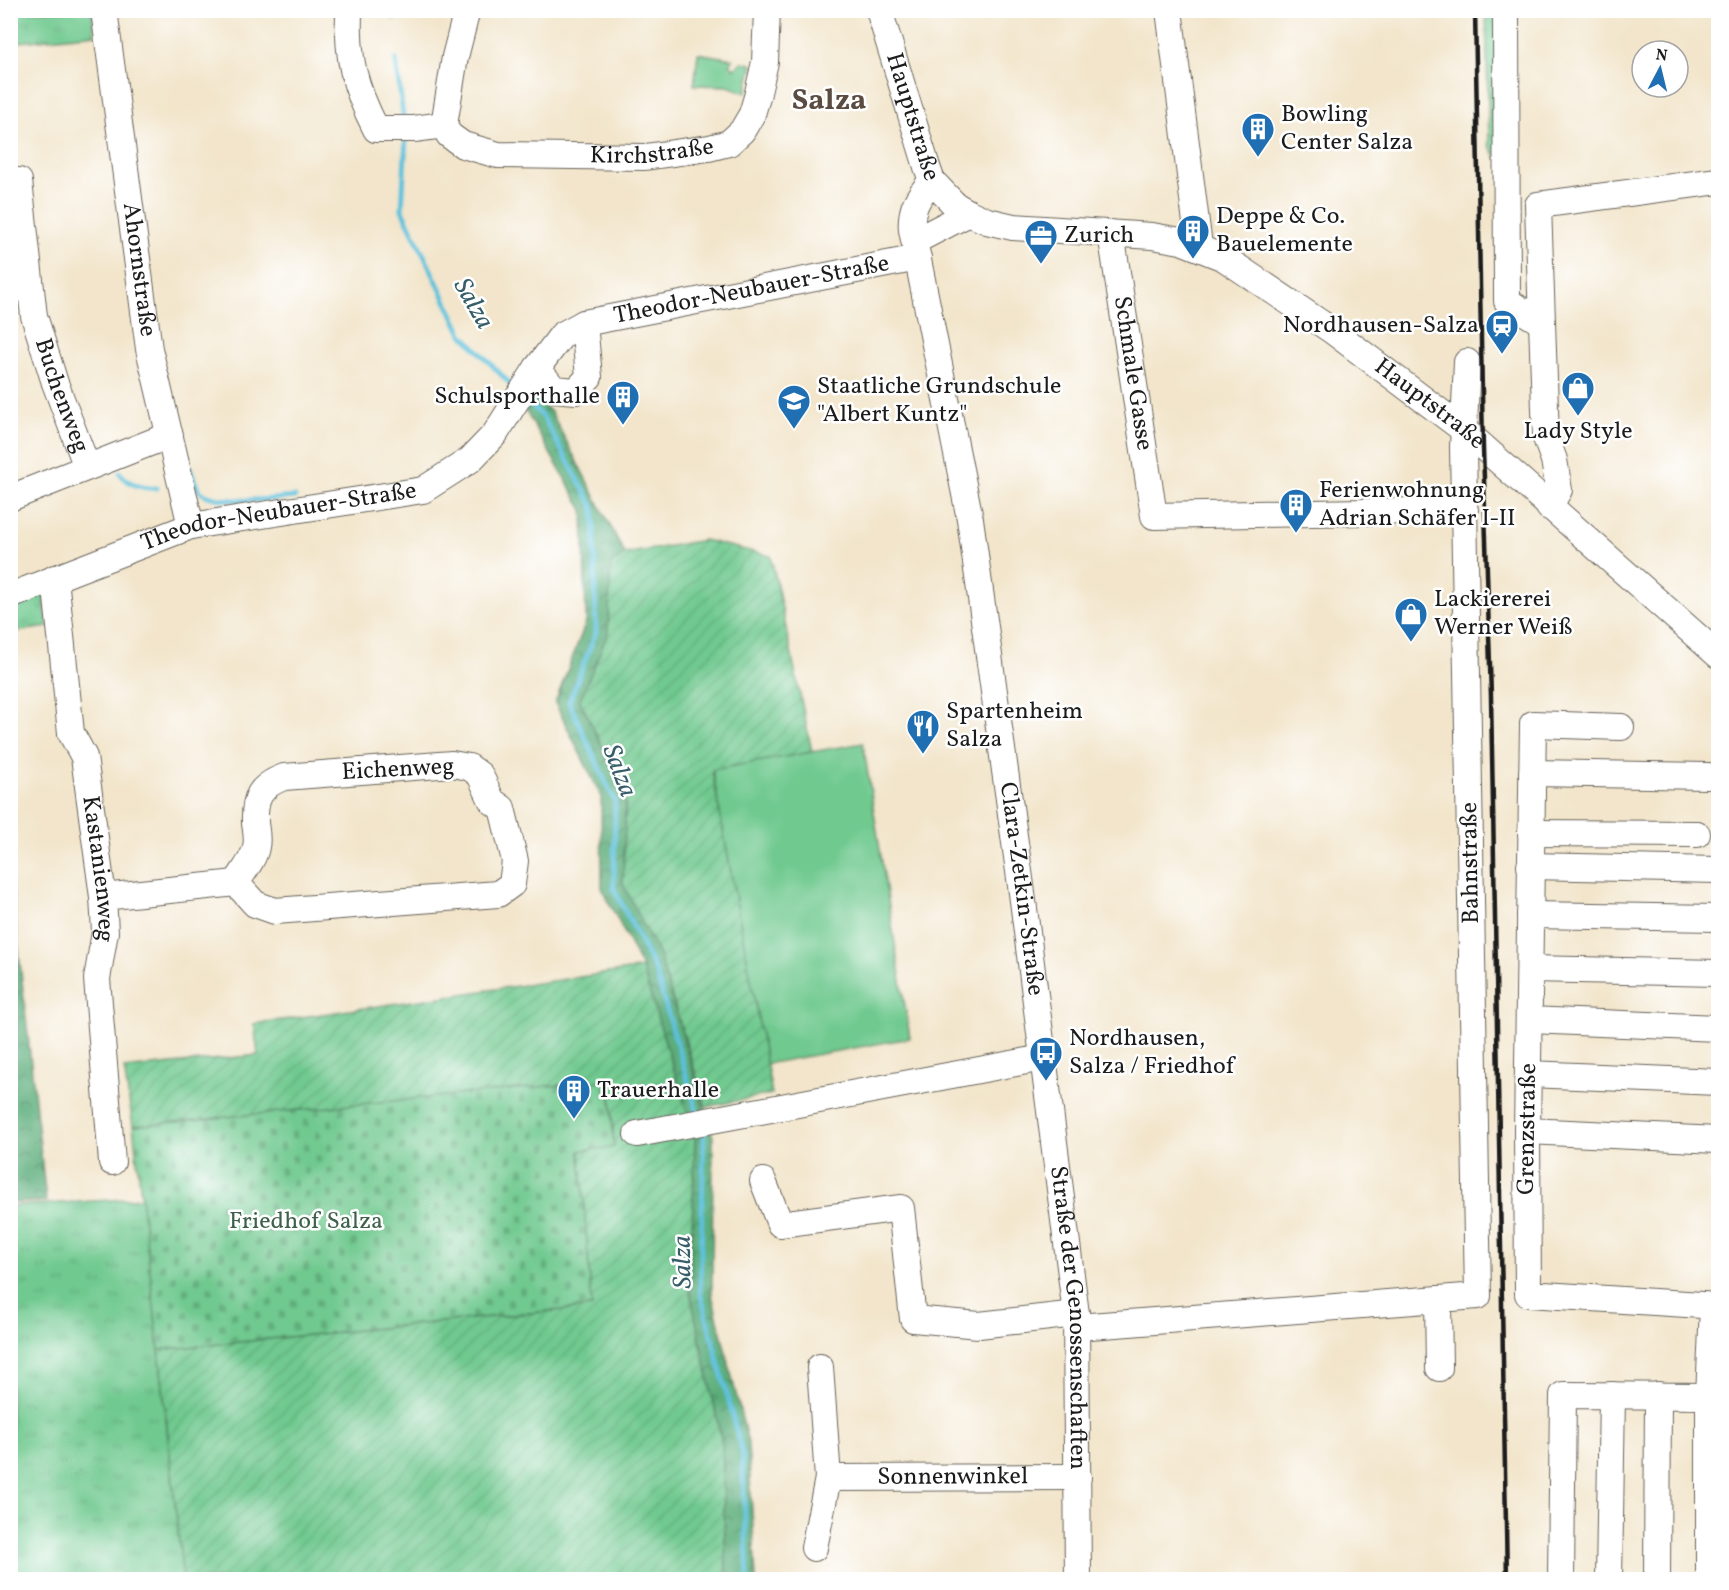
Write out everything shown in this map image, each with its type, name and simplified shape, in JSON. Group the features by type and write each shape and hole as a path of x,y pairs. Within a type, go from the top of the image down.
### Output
{"street":[{"name":"Ahornstraße","path":"104,10 149,349 191,526"},
{"path":"349,10 352,71 360,97 376,129 405,130 444,124 455,57 467,10"},
{"name":"Kirchstraße","path":"444,124 449,135 464,145 498,155 645,157 729,143 742,131 752,114 757,98 765,62 767,10"},
{"name":"Hauptstraße","path":"879,10 932,181 955,205 969,213 1013,227 1111,233 1181,241 1199,246 1224,258 1299,307 1464,430 1549,507 1716,649"},
{"path":"1169,10 1199,246"},
{"path":"1506,10 1507,301 1542,323"},
{"name":"Buchenweg","path":"20,181 34,316 55,382 87,467"},
{"name":"Clara-Zetkin-Straße","path":"932,181 920,194 913,209 912,224 970,519 1043,1058"},
{"path":"1522,482 1540,460 1546,438 1538,205 1719,181"},
{"path":"916,249 969,213"},
{"name":"Schmale Gasse","path":"1111,233 1154,516 1465,510"},
{"name":"Theodor-Neubauer-Straße","path":"10,596 191,526 423,490 470,460 495,434 562,335 584,323 916,249"},
{"name":"Theodor-Neubauer-Straße","path":"526,385 576,391 589,377 584,323"},
{"name":"Bahnstraße","path":"1438,1299 1479,1296 1465,510 1464,430 1467,362"},
{"name":"Buchenweg","path":"10,498 170,435"},
{"path":"1546,438 1554,460 1559,490 1549,507"},
{"name":"Kastanienweg","path":"55,578 71,733 84,757 103,897 105,932 98,980 112,1162"},
{"name":"Grenzstraße","path":"1621,727 1533,724 1527,1131 1528,1294 1716,1306"},
{"name":"Eichenweg","path":"452,764 469,767 480,775 492,801 502,808 515,861 512,884 498,894 274,910 255,904 236,884 256,848 257,798 262,789 271,782 284,777 452,764"},
{"path":"1532,773 1708,776"},
{"path":"1531,833 1697,834"},
{"path":"1530,866 1719,870"},
{"path":"103,897 236,884"},
{"path":"1530,915 1719,918"},
{"path":"1530,969 1719,973"},
{"path":"1530,1020 1719,1028"},
{"path":"638,1134 1043,1058"},
{"name":"Straße der Genossenschaften","path":"1043,1058 1077,1321 1078,1580"},
{"path":"1529,1074 1719,1082"},
{"path":"1527,1131 1719,1140"},
{"path":"763,1181 780,1224 901,1208 913,1319 979,1325 1438,1299 1439,1368"},
{"path":"1709,1580 1714,1471 1709,1396 1716,1306"},
{"path":"814,1548 828,1478 820,1367"},
{"path":"1561,1580 1563,1395 1709,1396"},
{"path":"1608,1580 1612,1395"},
{"path":"1657,1580 1658,1395"},
{"name":"Sonnenwinkel","path":"828,1478 1078,1477"}],"green space":[{"path":"10,11 92,11 95,34 11,43"},
{"path":"1486,11 1510,11 1496,157 1489,144"},
{"path":"698,53 733,59 730,64 735,69 741,62 753,64 746,93 728,86 694,85"},
{"path":"534,397 551,412 625,554 611,565 609,633 580,700 626,796 623,884 659,955 713,1137 712,1295 748,1443 756,1579 726,1579 722,1443 690,1293 695,1138 642,968 602,888 601,796 555,703 586,622 583,510 525,410"},
{"path":"704,540 771,556 812,752 712,770 772,1094 706,1107 659,955 623,884 626,796 580,700 608,633 611,564 625,554"},
{"path":"43,591 48,627 11,632 11,604"},
{"path":"863,743 910,1038 766,1064 712,769"},
{"path":"10,870 46,1201 11,1203 10,1203"},
{"path":"642,968 695,1138 690,1293 722,1443 726,1579 183,1579 159,1350 592,1307 580,1151 614,1147 610,1080 133,1126 124,1069 258,1055 254,1024"},
{"name":"Friedhof Salza","path":"610,1079 614,1147 580,1151 592,1307 159,1350 133,1126"},
{"path":"143,1198 183,1579 11,1580 11,1206"}],"waterway":[{"name":"Salza","path":"394,18 395,10"},
{"name":"Salza","path":"396,60 404,123"},
{"name":"Salza","path":"406,136 402,210 462,334 514,388"},
{"name":"Salza","path":"525,399 543,417 594,508 596,632 569,702 615,802 614,889 655,970 698,1115"},
{"path":"190,468 199,490 216,498 244,500 295,497"},
{"path":"120,473 127,481 147,488 157,488"},
{"name":"Salza","path":"702,1130 704,1136 700,1292 742,1452 748,1580"}],"railway":[{"path":"1475,10 1483,448 1491,696 1507,1580"}],"place":[{"name":"Bowling Center Salza","path":"1258,158"},
{"name":"Deppe & Co. Bauelemente","path":"1193,260"},
{"name":"Zurich","path":"1041,265"},
{"name":"Nordhausen-Salza","path":"1502,355"},
{"name":"Lady Style","path":"1578,417"},
{"name":"Schulsporthalle","path":"623,426"},
{"name":"Staatliche Grundschule \"Albert Kuntz\"","path":"794,430"},
{"name":"Ferienwohnung Adrian Schäfer I-II","path":"1296,534"},
{"name":"Lackiererei Werner Weiß","path":"1411,643"},
{"name":"Spartenheim Salza","path":"923,755"},
{"name":"Nordhausen, Salza / Friedhof","path":"1046,1082"},
{"name":"Trauerhalle","path":"574,1120"}],"district":[{"name":"Salza","path":"829,101"}]}
